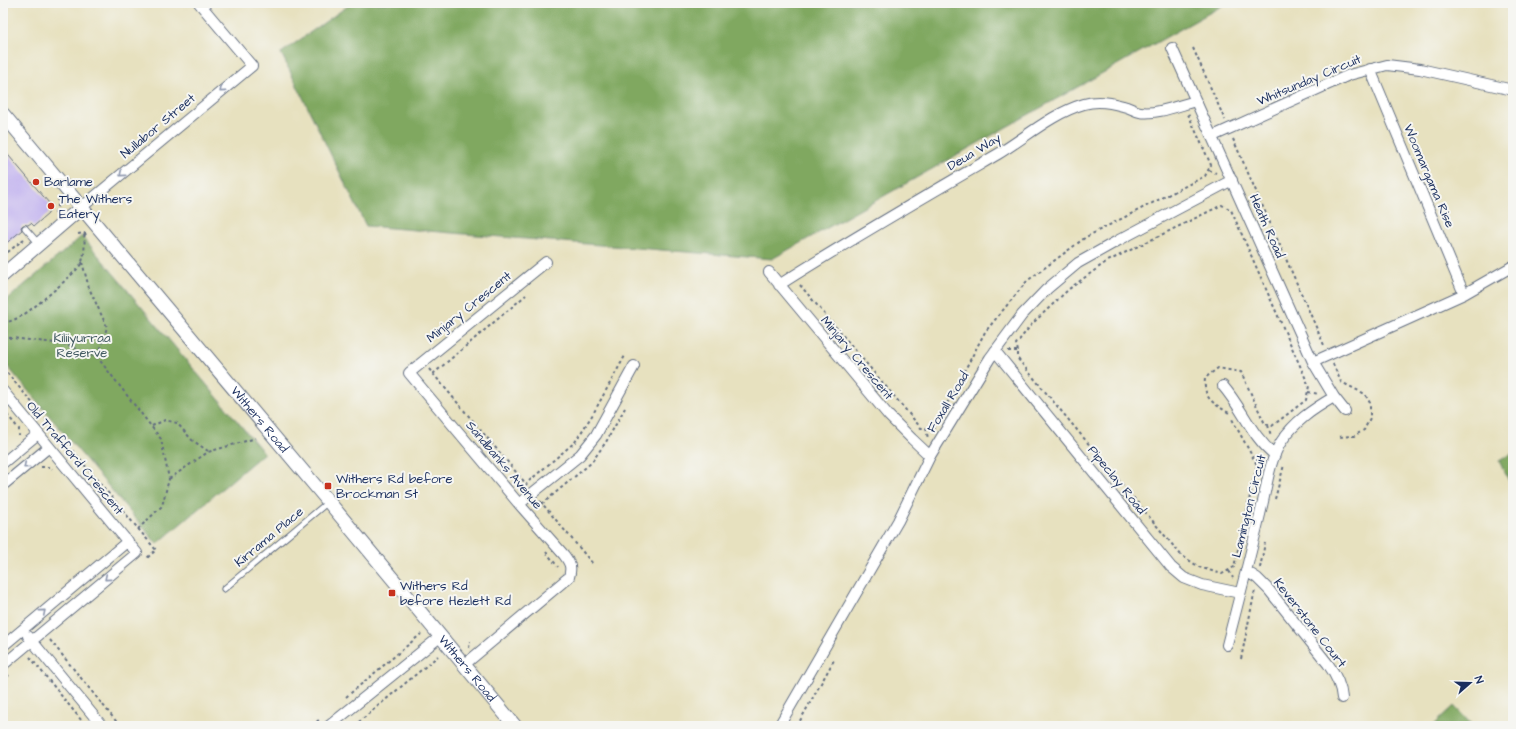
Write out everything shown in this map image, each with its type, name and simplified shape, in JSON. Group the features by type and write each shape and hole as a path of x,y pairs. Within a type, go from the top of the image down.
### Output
{"street":[{"name":"Nullabor Street","path":"82,207 252,66 199,3"},
{"name":"Heath Road","path":"1172,48 1313,362 1334,397 1345,411"},
{"name":"Whitsunday Circuit","path":"1212,136 1349,75 1387,65 1420,69 1513,90"},
{"name":"Woomargama Rise","path":"1370,69 1464,294"},
{"name":"Deua Way","path":"779,285 1006,149 1057,116 1071,109 1098,101 1109,102 1140,112 1153,112 1196,101"},
{"name":"Withers Road","path":"3,114 328,501 514,726"},
{"name":"Foxall Road","path":"779,726 898,521 930,456 995,351 1022,315 1047,289 1078,263 1232,180"},
{"path":"3,275 82,207"},
{"name":"Minjary Crescent","path":"409,373 546,262"},
{"path":"1313,362 1464,294 1513,266"},
{"name":"Minjary Crescent","path":"769,272 889,416 930,456"},
{"name":"Pipeclay Road","path":"995,351 1171,567 1184,578 1202,585 1240,593"},
{"path":"519,504 580,455 596,435 634,366"},
{"name":"Sandbanks Avenue","path":"409,373 570,563 571,570 569,577 464,665"},
{"path":"1223,386 1232,397 1257,438 1275,455"},
{"name":"Old Trafford Crescent","path":"3,391 137,553 3,664"},
{"name":"Lamington Circuit","path":"1227,645 1275,455 1289,431 1302,418 1316,407 1334,397"},
{"path":"3,464 38,434"},
{"path":"3,485 49,447"},
{"path":"3,646 128,541"},
{"name":"Keverstone Court","path":"1246,571 1257,578 1328,664 1336,676 1341,689 1342,698"},
{"path":"23,629 102,726"},
{"path":"329,726 440,636"}],"lane":[{"path":"25,228 39,244"},
{"name":"Kirrama Place","path":"224,589 328,501"}],"path":[{"path":"1193,48 1329,356 1342,382 1365,394 1370,404 1370,418 1364,430 1354,436 1337,437"},
{"path":"796,274 800,285 921,428 934,428 984,332 1027,281 1086,237 1205,176 1211,165 1184,104"},
{"path":"1222,205 1231,210 1309,386 1306,400 1272,426 1265,424 1242,372 1218,368 1205,378 1204,387 1208,399 1229,413 1257,465 1234,567 1222,574 1199,567 1181,555 1018,359 1018,351 1016,344 1032,324 1069,289 1106,262 1222,205"},
{"path":"3,323 11,322 24,314 66,279 81,264 85,245 84,233"},
{"path":"78,234 84,233 89,237"},
{"path":"82,260 89,288 107,327 98,358"},
{"path":"433,374 526,294"},
{"path":"3,337 64,344 98,358 152,426 161,439 169,479 162,506 138,529"},
{"path":"995,351 1018,351"},
{"path":"525,484 575,442 593,414 626,354"},
{"path":"422,361 593,564"},
{"path":"3,368 156,550"},
{"path":"3,410 19,429 18,441"},
{"path":"152,426 165,420 177,423 192,440 208,452"},
{"path":"169,479 208,452 256,438"},
{"path":"1275,503 1285,458"},
{"path":"39,467 51,467 56,473"},
{"path":"1241,659 1266,540"},
{"path":"342,700 421,634"},
{"path":"50,640 120,726"},
{"path":"354,726 438,656"},
{"path":"30,657 86,726"},
{"path":"797,726 834,660"},
{"path":"312,726 324,716"}],"green space":[{"path":"352,3 1227,3 772,259 366,226 281,53"},
{"name":"Kiliiyurraa Reserve","path":"82,236 264,453 157,544 3,361 3,303"},
{"path":"1513,453 1513,489 1499,461"},
{"path":"1454,706 1473,726 1433,726"}],"building":[{"path":"3,149 49,203 48,214 34,226 31,223 28,225 23,225 21,227 22,230 3,246"}],"place":[{"name":"Barlame","path":"36,182"},
{"name":"The Withers Eatery","path":"51,206"},
{"name":"Withers Rd before Brockman St","path":"328,486"},
{"name":"Withers Rd before Hezlett Rd","path":"392,593"}]}
